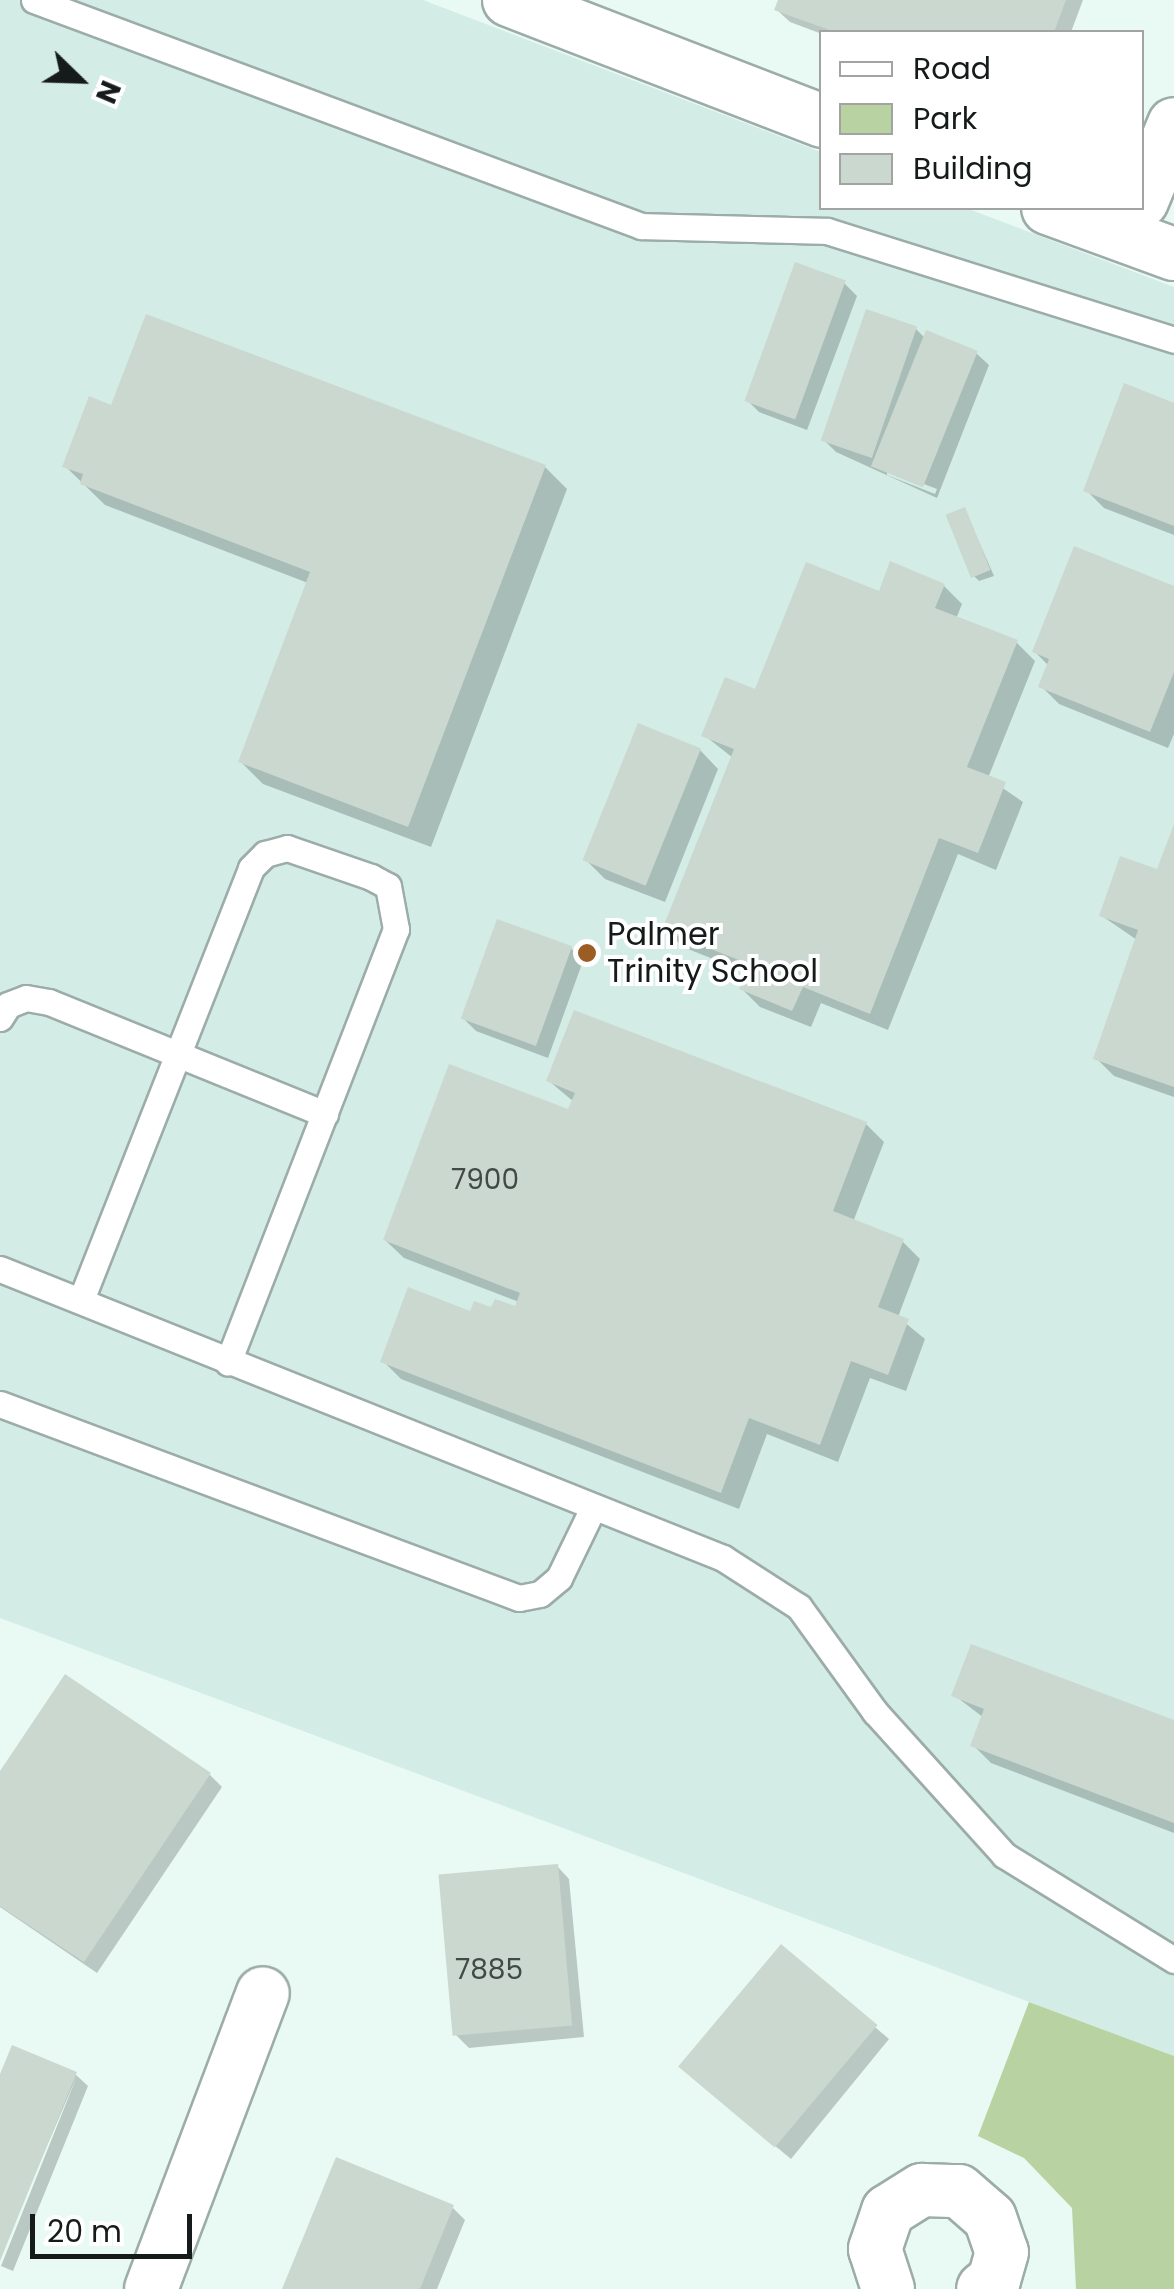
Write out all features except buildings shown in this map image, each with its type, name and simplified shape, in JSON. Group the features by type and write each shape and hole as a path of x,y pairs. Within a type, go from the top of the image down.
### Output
{"street":[{"path":"509,0 819,119"},
{"path":"1059,210 1145,225 1174,124"},
{"path":"151,2289 263,1993"},
{"path":"888,2289 874,2249 888,2211 922,2190 959,2191 990,2218 1002,2252 994,2280 983,2289"}],"lane":[{"path":"34,0 642,226 826,231 1174,340"},
{"path":"81,1300 251,868 265,854 286,848 371,877 388,886 396,929 228,1363"},
{"path":"0,1018 8,1005 26,998 49,1002 325,1114"},
{"path":"0,1270 592,1510 723,1558 799,1606 875,1712 1004,1855 1174,1960"},
{"path":"0,1404 519,1598 540,1594 558,1578 592,1510"}],"shaded area":[{"name":"Palmer Trinity School","path":"0,0 423,0 819,151 819,210 971,210 1174,287 1174,2056 0,1618"}],"green space":[{"path":"1029,2002 1174,2056 1174,2289 1076,2289 1072,2208 1024,2158 978,2136"}],"place":[{"name":"Palmer Trinity School","path":"587,953"}]}
